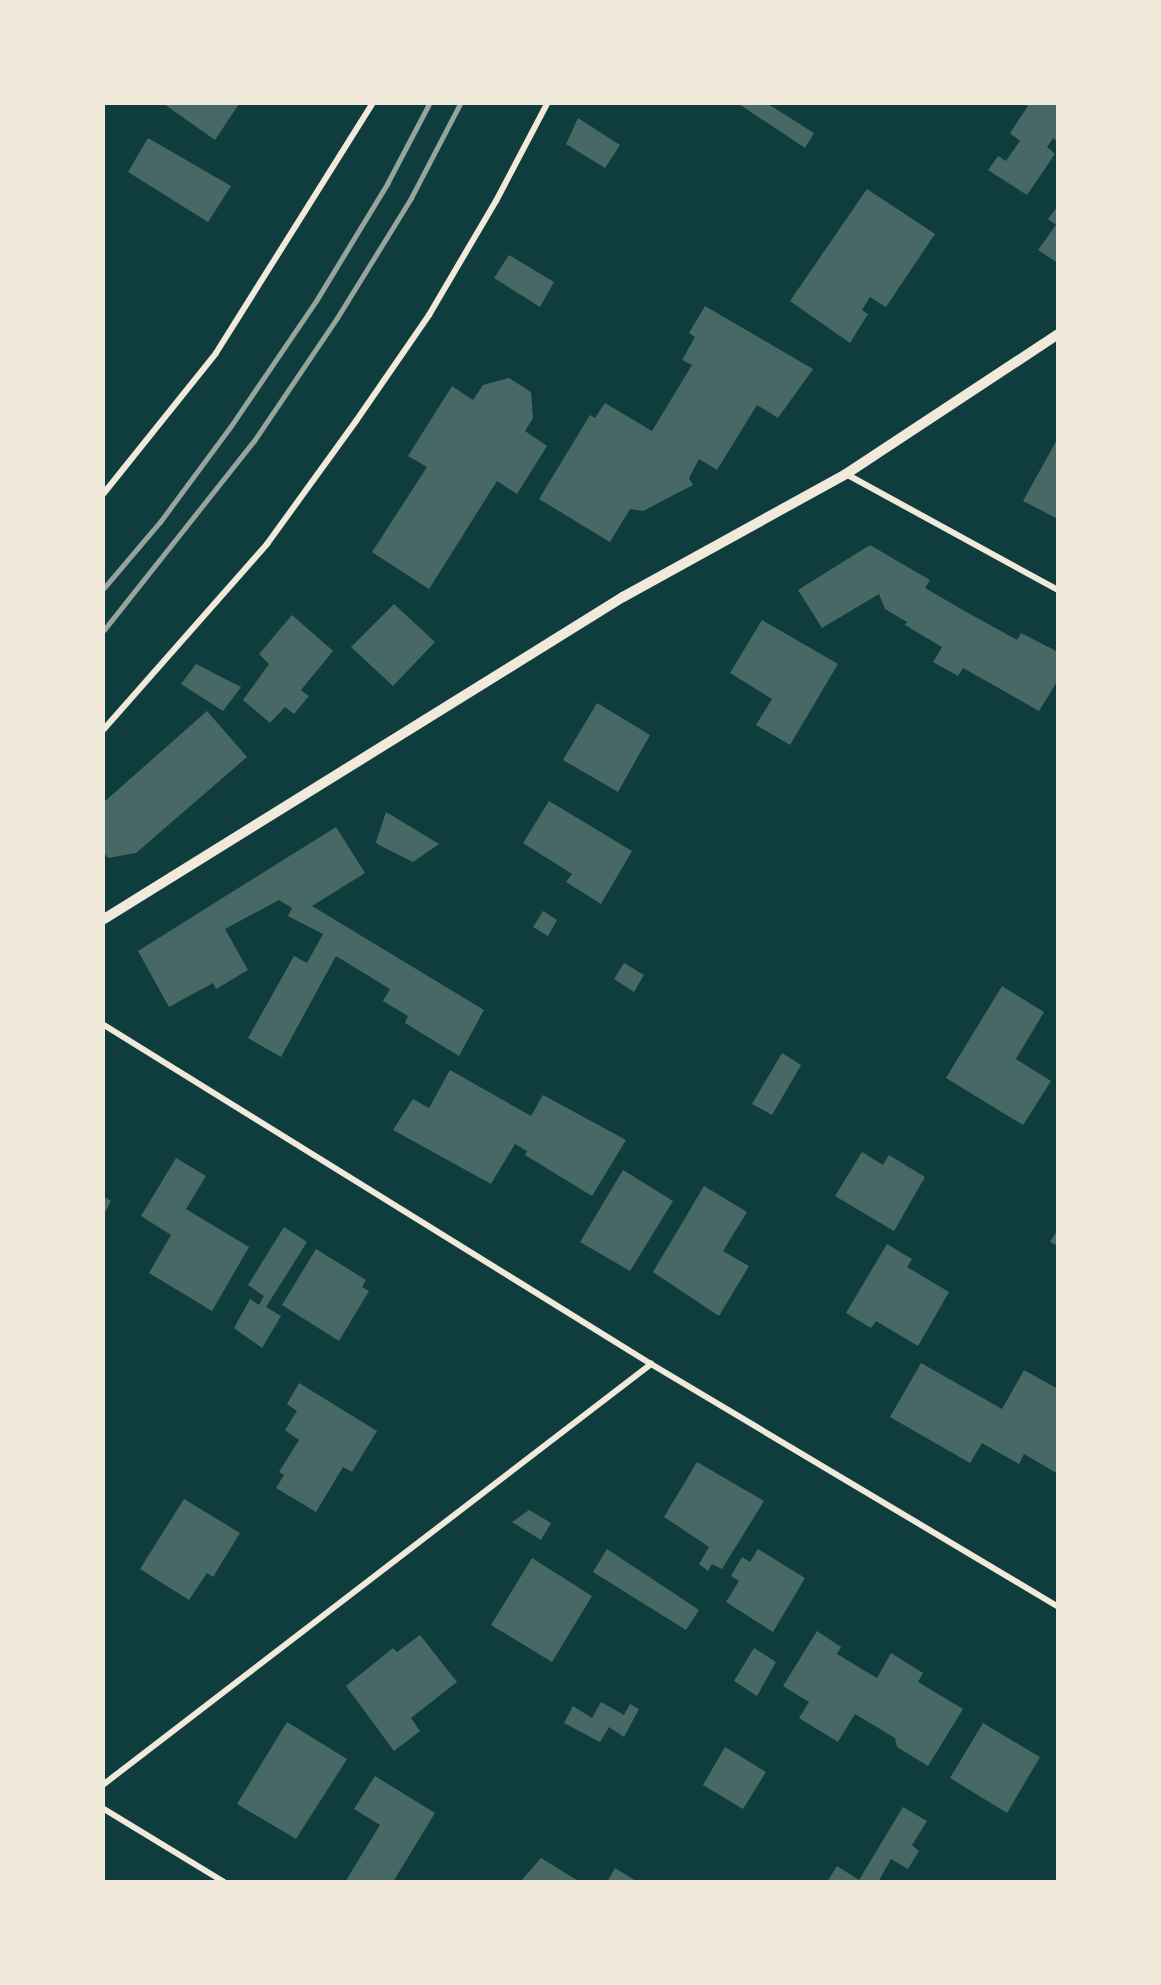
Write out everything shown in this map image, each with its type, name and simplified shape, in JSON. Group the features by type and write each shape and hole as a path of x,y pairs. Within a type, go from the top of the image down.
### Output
{"street":[{"path":"104,493 216,353 372,104"},
{"path":"104,729 267,544 356,422 429,315 496,201 547,104"},
{"path":"106,913 623,597 846,474 1058,334"},
{"path":"846,474 1058,590"},
{"path":"104,1025 651,1364 1058,1607"},
{"path":"104,1784 651,1364"},
{"path":"104,1809 224,1881"}],"building":[{"path":"164,104 239,104 215,140"},
{"path":"739,104 768,104 814,133 805,148"},
{"path":"1024,104 1058,104 1058,142 1053,138 1047,147 1055,154 1027,195 988,170 998,156 1006,161 1020,141 1010,133 1028,106"},
{"path":"578,118 620,145 605,168 566,144"},
{"path":"148,138 231,186 208,222 128,172"},
{"path":"867,189 935,234 886,307 870,297 862,310 868,314 850,343 790,301"},
{"path":"1058,206 1058,263 1038,250 1056,225 1048,219"},
{"path":"509,255 554,282 540,307 494,278"},
{"path":"705,306 813,369 778,418 757,405 717,470 699,459 689,478 693,485 643,511 630,509 610,542 539,499 590,415 595,418 605,403 652,431 692,365 682,360 695,337 689,333"},
{"path":"509,378 531,392 533,418 525,431 547,446 517,494 497,481 429,589 372,552 427,467 408,456 452,386 473,400 483,385"},
{"path":"1058,438 1058,519 1023,501"},
{"path":"870,545 930,580 925,588 963,610 1017,640 1021,633 1058,652 1058,680 1039,711 963,668 958,676 933,662 942,647 905,625 907,622 885,609 879,594 822,628 798,590"},
{"path":"394,604 435,642 393,686 351,647"},
{"path":"292,615 333,651 301,690 309,696 294,714 285,707 270,723 243,700 269,664 259,654"},
{"path":"762,620 838,664 790,745 756,725 772,699 730,673"},
{"path":"196,664 241,687 223,711 181,684"},
{"path":"597,703 650,735 618,792 563,760"},
{"path":"207,711 247,757 136,853 108,858 104,852 104,802"},
{"path":"549,801 632,851 601,904 566,882 572,874 523,843"},
{"path":"386,812 439,844 413,862 379,845 376,842"},
{"path":"336,827 365,873 312,906 484,1010 459,1056 405,1023 408,1016 383,1001 390,989 336,956 281,1057 248,1038 294,956 307,963 323,934 288,916 292,908 279,900 225,929 248,970 216,989 213,983 169,1007 138,951"},
{"path":"543,911 557,920 548,936 533,927"},
{"path":"624,963 644,975 634,992 614,979"},
{"path":"1002,986 1044,1012 1016,1059 1051,1081 1023,1125 946,1078"},
{"path":"782,1053 801,1065 772,1115 752,1104"},
{"path":"450,1070 531,1116 543,1095 626,1140 592,1196 525,1155 527,1151 515,1144 491,1184 393,1130 413,1099 429,1108"},
{"path":"862,1152 883,1165 889,1155 925,1177 894,1231 835,1196"},
{"path":"176,1158 206,1176 186,1209 249,1247 212,1311 149,1273 171,1235 141,1216"},
{"path":"623,1170 673,1201 630,1271 580,1242"},
{"path":"704,1186 747,1212 723,1251 749,1266 719,1316 653,1272"},
{"path":"104,1197 111,1201 104,1214"},
{"path":"284,1227 307,1242 266,1307 281,1316 262,1348 234,1328 250,1299 259,1305 264,1296 248,1285"},
{"path":"1058,1229 1058,1246 1050,1242"},
{"path":"887,1244 912,1259 907,1267 949,1292 918,1346 876,1321 871,1328 846,1313"},
{"path":"316,1249 366,1280 362,1287 369,1291 339,1341 282,1305"},
{"path":"921,1363 1002,1409 1024,1370 1058,1389 1058,1474 1024,1454 1019,1464 982,1443 970,1463 890,1417"},
{"path":"299,1383 377,1431 352,1472 343,1467 316,1512 276,1488 284,1475 279,1472 299,1440 285,1430 297,1411 287,1404"},
{"path":"697,1462 764,1501 722,1569 712,1564 708,1571 699,1564 709,1547 664,1517"},
{"path":"184,1499 240,1533 213,1577 207,1573 189,1600 140,1569"},
{"path":"529,1510 551,1523 541,1540 512,1522"},
{"path":"607,1549 699,1610 686,1630 593,1572"},
{"path":"758,1549 805,1578 773,1632 726,1602 739,1581 731,1576 742,1557 750,1562"},
{"path":"532,1558 592,1596 552,1662 491,1625"},
{"path":"817,1631 841,1647 837,1654 877,1678 891,1653 923,1673 918,1682 963,1709 928,1766 897,1747 895,1738 855,1714 838,1742 799,1718 809,1702 783,1686"},
{"path":"420,1635 457,1682 411,1718 420,1731 394,1751 346,1686 393,1648 397,1652"},
{"path":"754,1648 776,1662 757,1696 734,1681"},
{"path":"601,1702 624,1715 630,1704 639,1709 624,1737 609,1727 600,1742 564,1723 573,1706 592,1718"},
{"path":"287,1722 347,1759 296,1839 237,1804"},
{"path":"983,1723 1040,1757 1007,1813 950,1778"},
{"path":"725,1747 766,1772 743,1809 703,1785"},
{"path":"375,1776 435,1813 393,1882 345,1882 380,1825 354,1809"},
{"path":"903,1807 927,1821 912,1845 919,1851 908,1869 891,1859 878,1882 827,1882 837,1866 859,1880"},
{"path":"541,1858 580,1882 520,1882"},
{"path":"615,1868 638,1882 607,1882"}],"railway":[{"path":"104,588 160,522 231,426 316,301 387,184 429,104"},
{"path":"104,630 254,441 337,318 411,198 460,104"}]}
